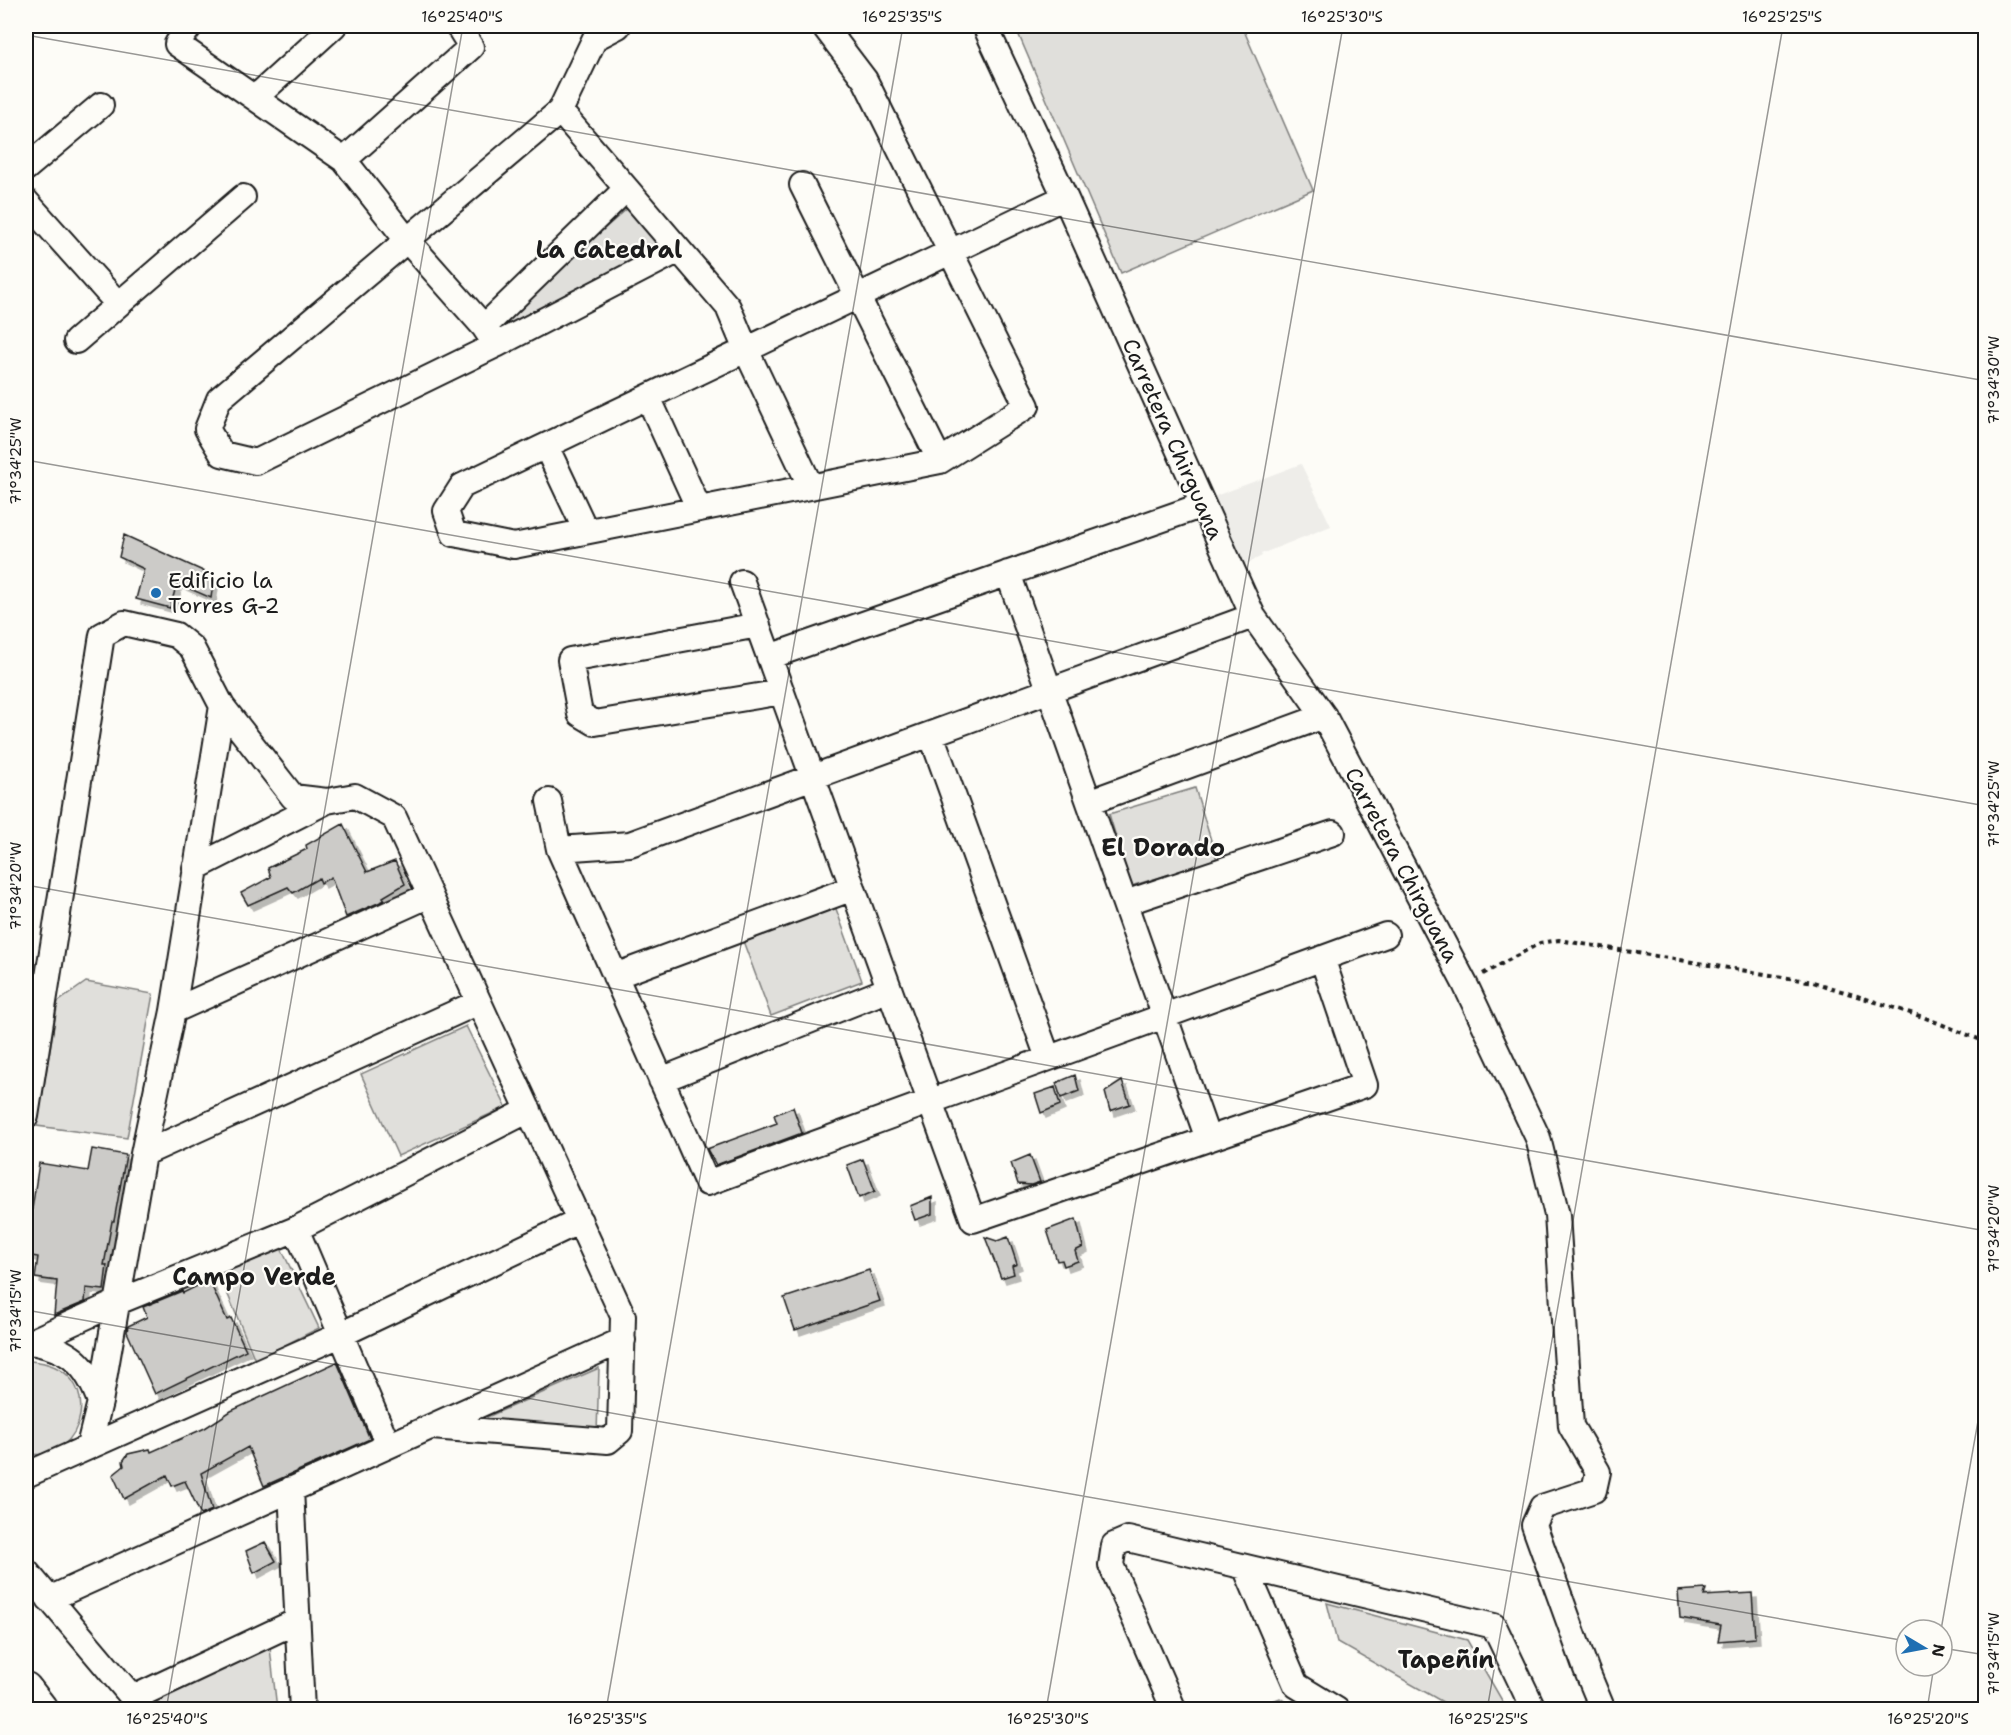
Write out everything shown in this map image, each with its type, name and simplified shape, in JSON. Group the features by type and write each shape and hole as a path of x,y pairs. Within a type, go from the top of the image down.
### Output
{"main road":[{"path":"26,1688 42,1710"}],"street":[{"path":"189,26 177,44 344,160 407,240 490,336"},
{"path":"255,98 334,26"},
{"path":"344,160 471,47 458,26"},
{"path":"618,26 592,32 561,111 219,399 207,429 222,454 256,462 490,336 679,250"},
{"path":"824,26 865,80 952,251 1027,406 940,461 514,546 454,534 446,511 462,486 546,446 858,296 952,251 1065,197"},
{"name":"Carretera Chirguana","path":"986,26 1253,616 1324,716 1465,984 1538,1138 1557,1215 1571,1426 1598,1472 1594,1490 1542,1507 1534,1525 1586,1669 1604,1710"},
{"path":"26,168 101,105"},
{"path":"561,111 728,307 811,487"},
{"path":"802,185 940,461"},
{"path":"490,336 626,189"},
{"path":"76,341 243,196"},
{"path":"26,201 118,304"},
{"path":"648,397 699,509"},
{"path":"546,446 586,531"},
{"path":"769,657 1203,505"},
{"path":"1008,573 1208,1139"},
{"path":"742,582 973,1220 1365,1085 1322,958"},
{"path":"559,849 630,844 1253,616"},
{"path":"26,1116 102,635 124,623 176,635 192,648 222,706 293,797 327,801"},
{"path":"758,625 570,660 580,714 595,723 782,692"},
{"path":"89,1446 100,1402 143,1154 173,1011 222,706"},
{"path":"1089,802 1324,716"},
{"path":"931,734 1048,1058"},
{"path":"195,868 327,801 355,796 394,817 624,1316 620,1431 608,1442 432,1427"},
{"path":"549,801 559,849 707,1183 1386,935"},
{"path":"1125,903 1333,833"},
{"path":"615,976 853,888"},
{"path":"173,1011 430,895"},
{"path":"661,1080 889,989"},
{"path":"143,1154 479,1002"},
{"path":"27,1343 118,1302 296,1229 529,1110"},
{"path":"32,1469 340,1335 580,1221"},
{"path":"296,1229 388,1445"},
{"path":"49,1599 623,1340"},
{"path":"27,1343 49,1345 67,1353 82,1366 93,1383 100,1402"},
{"path":"291,1489 302,1710"},
{"path":"1174,1710 1111,1565 1114,1545 1128,1539 1494,1626 1534,1710"},
{"path":"1245,1567 1296,1685 1337,1710"},
{"path":"26,1571 138,1704 297,1621"}],"path":[{"path":"1465,984 1540,943 1559,940 1813,981 1923,1017 1986,1042"}],"shaded area":[{"path":"1015,26 1242,26 1313,190 1121,273"},
{"path":"628,208 665,253 502,336 493,326"},
{"path":"1301,464 1331,526 1261,554 1262,556 1240,567 1210,498"},
{"path":"1195,788 1217,860 1131,886 1109,814"},
{"path":"835,906 862,981 771,1016 743,941"},
{"path":"86,982 153,994 127,1138 37,1126 58,1002"},
{"path":"466,1026 506,1107 398,1156 361,1074"},
{"path":"281,1248 319,1328 255,1360 219,1273"},
{"path":"26,1362 55,1367 71,1380 79,1396 80,1415 74,1432 63,1446 46,1454 26,1453"},
{"path":"599,1368 597,1433 488,1424 487,1417"},
{"path":"1327,1603 1467,1640 1507,1709 1455,1709 1337,1642"},
{"path":"270,1648 277,1709 153,1709 150,1700"},
{"path":"1280,1698 1296,1709 1251,1709"}],"building":[{"path":"124,535 214,576 211,598 177,583 170,608 136,599 144,569 119,557"},
{"path":"343,824 367,872 395,861 405,884 383,897 385,900 346,917 331,877 321,883 319,878 293,893 288,887 248,905 241,893 271,877 268,868 307,849 306,845"},
{"path":"1075,1075 1079,1091 1061,1098 1056,1083"},
{"path":"1122,1081 1130,1104 1110,1111 1105,1092"},
{"path":"1055,1087 1060,1105 1041,1113 1035,1094"},
{"path":"793,1107 802,1133 716,1165 707,1149 777,1123 774,1115"},
{"path":"92,1149 126,1155 104,1265 107,1265 104,1290 86,1288 85,1302 54,1315 57,1281 35,1278 38,1257 26,1255 26,1229 29,1208 32,1209 39,1163 88,1171"},
{"path":"1030,1155 1040,1182 1031,1185 1018,1184 1011,1163"},
{"path":"863,1159 875,1191 859,1198 847,1165"},
{"path":"932,1197 932,1214 915,1220 910,1206"},
{"path":"1076,1219 1083,1247 1075,1251 1078,1261 1064,1266 1062,1260 1057,1261 1047,1230"},
{"path":"985,1237 997,1241 1008,1237 1017,1264 1012,1266 1014,1274 1001,1278"},
{"path":"869,1270 880,1301 795,1330 784,1298"},
{"path":"209,1280 227,1320 231,1318 246,1350 155,1394 127,1332 128,1326 147,1317 143,1307 182,1291 183,1293"},
{"path":"337,1362 370,1439 264,1486 248,1447 201,1473 212,1510 201,1515 185,1481 172,1486 167,1475 124,1499 113,1475 124,1466 123,1461 128,1454 150,1449 151,1452 205,1428 231,1411"},
{"path":"265,1542 276,1561 254,1573 246,1551"},
{"path":"1706,1589 1704,1596 1752,1593 1755,1638 1718,1641 1721,1625 1680,1618 1678,1591"}],"place":[{"name":"Edificio la Torres G-2","path":"156,593"}],"district":[{"name":"La Catedral","path":"609,250"},
{"name":"El Dorado","path":"1163,848"},
{"name":"Campo Verde","path":"254,1277"},
{"name":"Tapeñín","path":"1446,1660"}]}
